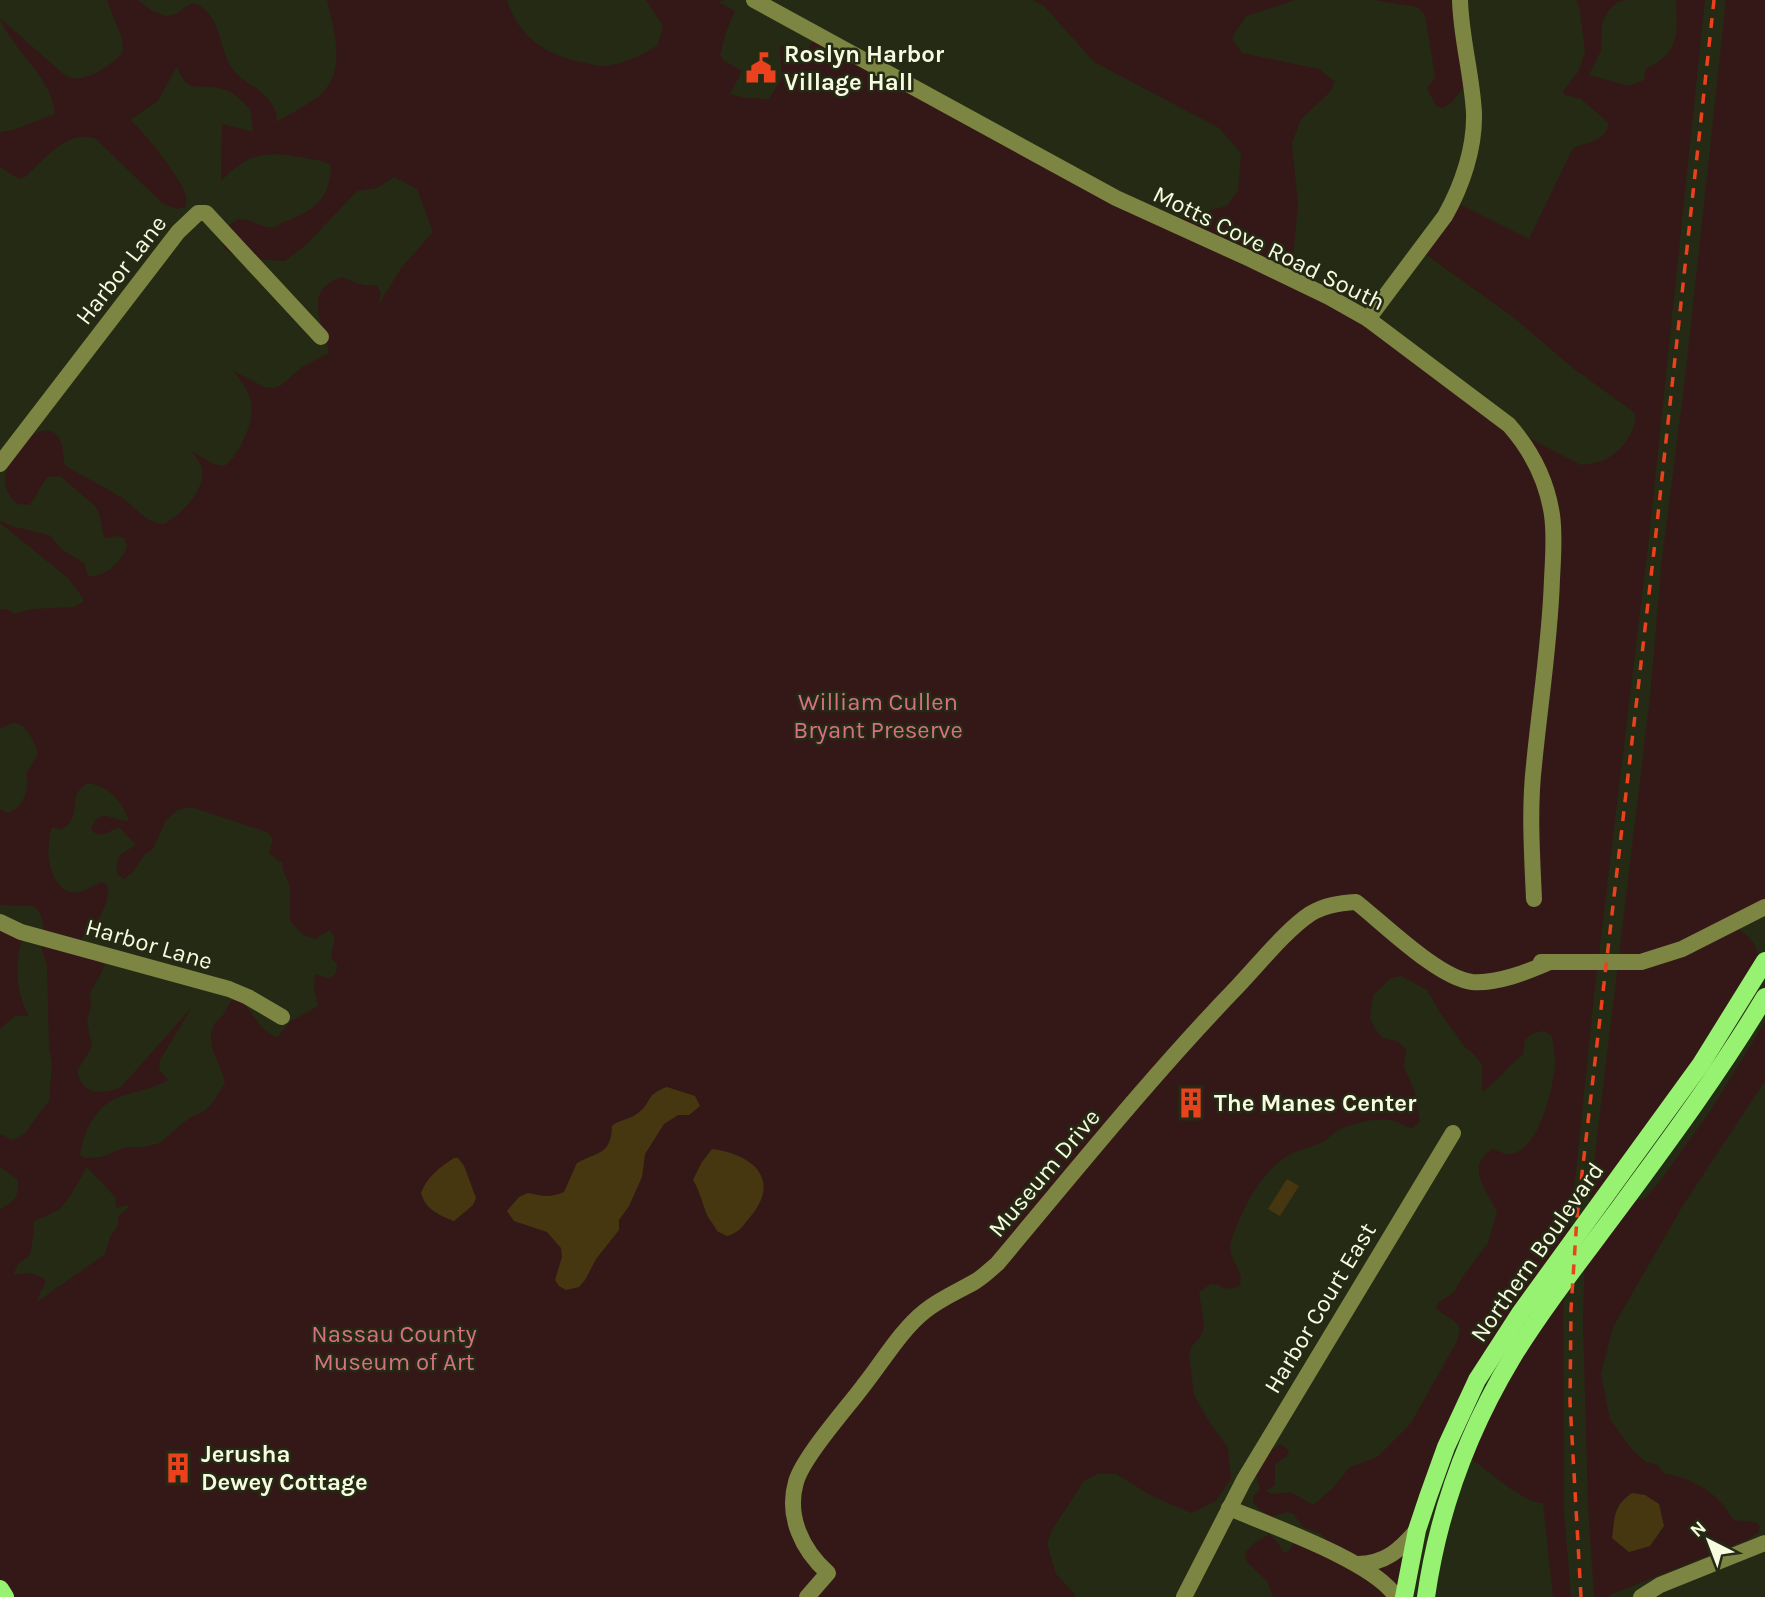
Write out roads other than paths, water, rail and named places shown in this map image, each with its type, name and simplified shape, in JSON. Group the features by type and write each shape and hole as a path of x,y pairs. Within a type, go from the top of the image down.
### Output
{"main road":[{"name":"Northern Boulevard","path":"1404,1597 1417,1530 1446,1447 1478,1380 1499,1345 1701,1064 1765,961"},
{"name":"Northern Boulevard","path":"1426,1597 1441,1521 1453,1483 1483,1411 1511,1360 1541,1314 1721,1068 1765,997"},
{"path":"0,1589 5,1597"}],"street":[{"name":"Motts Cove Road South","path":"754,0 1116,198 1291,279 1368,319 1509,425 1529,450 1541,475 1552,512 1550,629 1534,768 1531,840 1534,899"},
{"path":"1368,319 1445,216 1468,161 1474,114 1460,0"},
{"name":"Harbor Lane","path":"0,464 178,232 200,212 206,213 321,337"},
{"name":"Museum Drive","path":"807,1597 828,1573 813,1559 804,1545 793,1512 793,1495 797,1479 821,1442 911,1325 939,1301 978,1280 997,1264 1207,1018 1300,922 1320,909 1338,903 1356,902 1429,961 1448,972 1472,972 1521,963 1641,962 1682,949 1765,907"},
{"name":"Harbor Lane","path":"0,922 21,932 229,989 282,1017"},
{"name":"Harbor Court East","path":"1184,1597 1229,1508 1360,1284 1453,1133"},
{"path":"1229,1508 1357,1564 1382,1581 1396,1597"},
{"path":"1357,1564 1385,1560 1417,1530"},
{"path":"1641,1597 1660,1585 1765,1542"}],"railway":[{"path":"1581,1597 1570,1402 1571,1309 1577,1217 1714,0"}],"place":[{"name":"Roslyn Harbor Village Hall","path":"761,68"},
{"name":"The Manes Center","path":"1191,1103"},
{"name":"Jerusha Dewey Cottage","path":"178,1468"}],"park label":[{"name":"William Cullen Bryant Preserve","path":"878,716"},
{"name":"Nassau County Museum of Art","path":"394,1348"}]}
